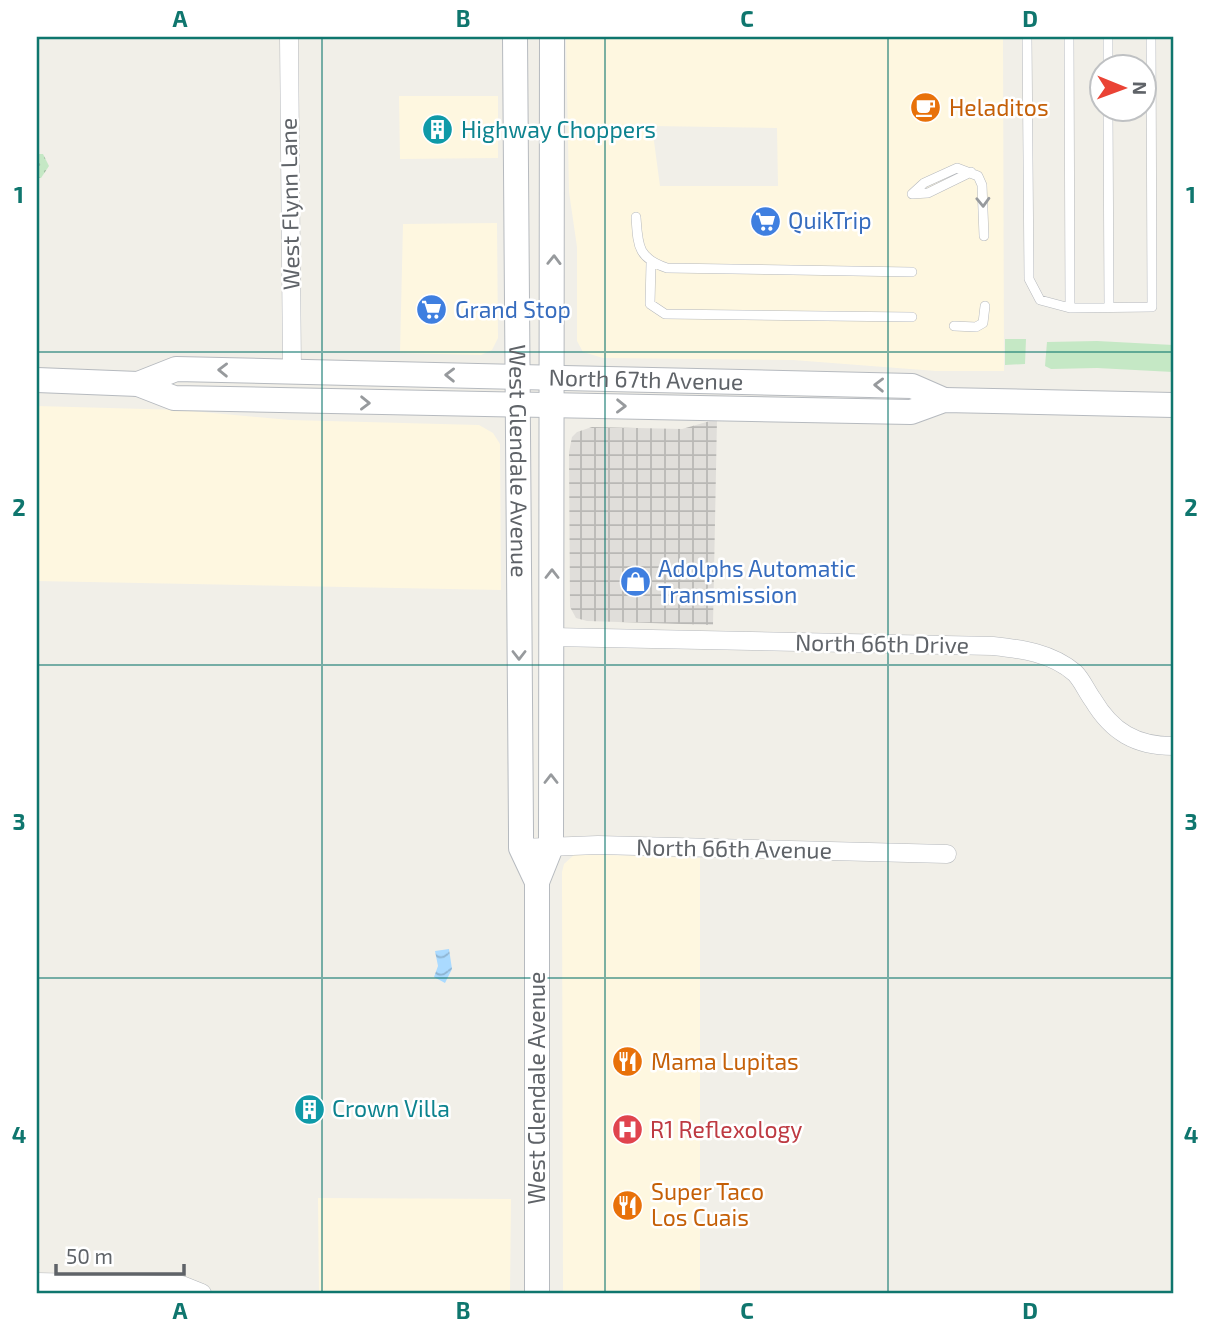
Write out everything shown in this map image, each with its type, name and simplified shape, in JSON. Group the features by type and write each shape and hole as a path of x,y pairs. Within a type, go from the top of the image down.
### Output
{"main road":[{"name":"West Glendale Avenue","path":"515,37 521,848 537,882"},
{"name":"West Glendale Avenue","path":"537,1293 537,882 551,847 552,37"},
{"name":"North 67th Avenue","path":"138,384 176,369 292,371 912,386 944,400"},
{"name":"North 67th Avenue","path":"37,380 138,384 174,398 911,412 944,400 1173,405"}],"street":[{"name":"West Flynn Lane","path":"289,37 292,371"},
{"name":"North 66th Drive","path":"552,638 993,646 1027,650 1055,660 1077,675 1103,716 1127,737 1154,746 1173,746"},
{"name":"North 66th Avenue","path":"521,848 598,845 947,853"},
{"path":"37,1282 182,1285 202,1293"}],"lane":[{"path":"1027,37 1029,279 1040,300 1070,308 1152,307 1151,37"},
{"path":"1069,37 1070,308"},
{"path":"1108,122 1109,307"},
{"path":"912,194 924,183 957,168 971,172 982,185 984,236"},
{"path":"636,217 639,248 651,263 667,268 912,272"},
{"path":"651,263 650,304 665,314 912,317"},
{"path":"954,326 976,327 983,323 985,306"}],"shaded area":[{"path":"566,37 1003,37 1004,371 936,371 793,360 603,358 583,352 577,341 577,247 569,192","holes":["652,126 777,128 778,186 660,186"]},
{"path":"399,96 498,96 498,158 400,159"},
{"path":"497,223 498,338 492,350 481,355 400,353 403,224"},
{"path":"37,406 181,410 290,420 479,425 493,433 500,444 501,590 37,581"},
{"path":"717,419 713,625 587,621 576,618 570,607 569,452 572,437 577,432 592,427 682,429"},
{"path":"575,854 700,858 700,1293 563,1293 562,872 564,864"},
{"path":"318,1198 511,1199 510,1293 319,1293"}],"green space":[{"path":"37,154 43,154 49,166 41,178 37,178"},
{"path":"1005,339 1026,339 1025,364 1005,365"},
{"path":"1097,341 1173,345 1173,372 1097,368 1051,369 1045,366 1047,342"}],"water":[{"path":"449,949 452,969 445,983 434,977 438,966 435,951"}],"place":[{"name":"Heladitos","path":"926,108"},
{"name":"Highway Choppers","path":"438,130"},
{"name":"QuikTrip","path":"765,221"},
{"name":"Grand Stop","path":"432,310"},
{"name":"Adolphs Automatic Transmission","path":"635,582"},
{"name":"Mama Lupitas","path":"628,1062"},
{"name":"Crown Villa","path":"309,1109"},
{"name":"R1 Reflexology","path":"627,1130"},
{"name":"Super Taco Los Cuais","path":"628,1205"}]}
